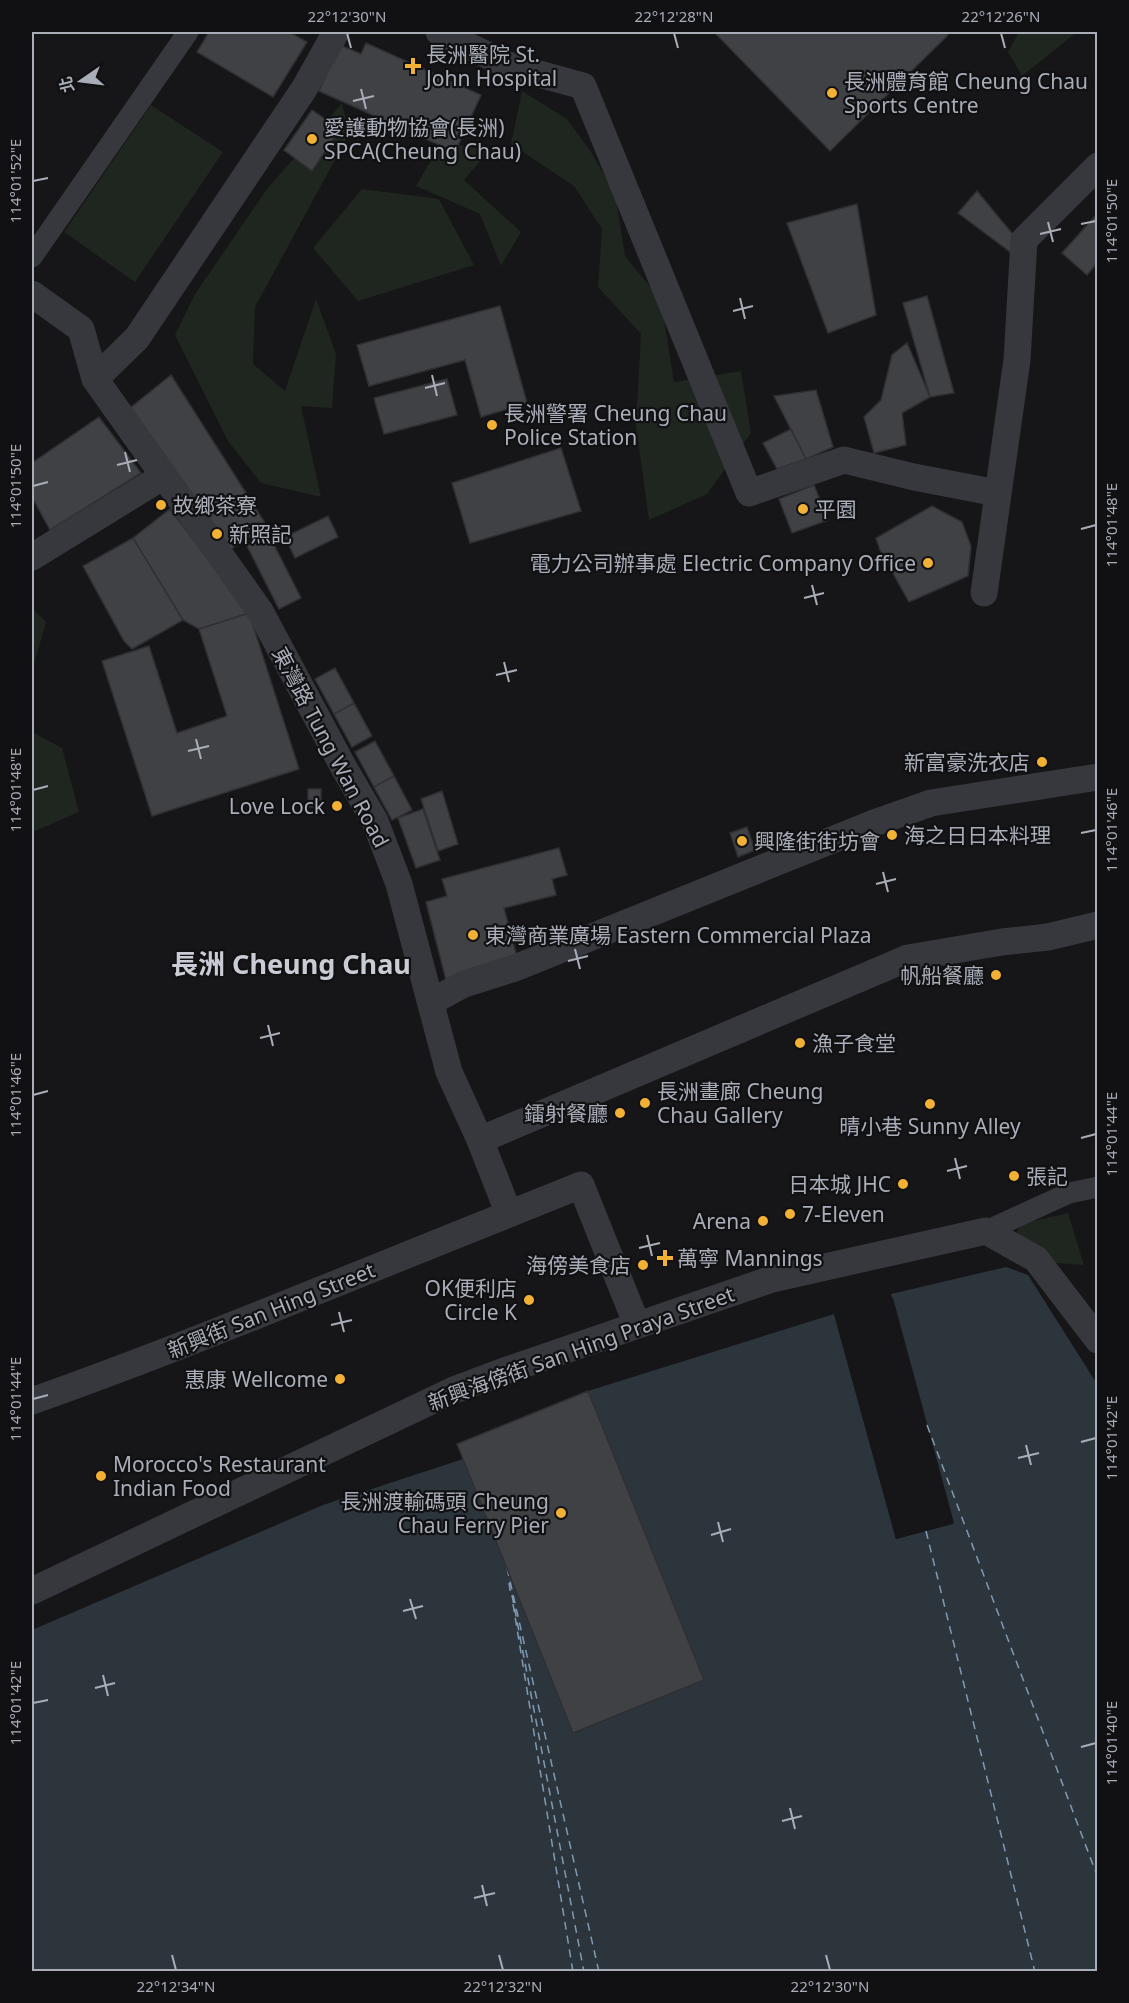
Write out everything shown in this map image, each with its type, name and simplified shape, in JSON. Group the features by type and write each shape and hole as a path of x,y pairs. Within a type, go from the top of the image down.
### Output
{"street":[{"path":"32,257 188,32"},
{"path":"94,379 137,338 304,90 336,32"},
{"path":"439,32 510,66 583,86 749,493 844,460 914,477 997,493"},
{"path":"984,593 1017,360 1024,240 1098,166"},
{"name":"東灣路 Tung Wan Road","path":"32,294 81,329 94,379 260,611 375,821 399,884 449,1072 480,1140 509,1214"},
{"path":"32,556 162,477"},
{"path":"431,1002 464,984 515,968 874,823 931,803 1098,777"},
{"path":"480,1140 908,958 1002,942 1048,937 1098,925"},
{"path":"509,1214 581,1185 637,1325"},
{"path":"986,1231 1069,1193 1098,1187"},
{"name":"新興街 San Hing Street","path":"32,1401 250,1319 509,1214"},
{"path":"986,1231 1036,1259 1098,1341"},
{"name":"新興海傍街 San Hing Praya Street","path":"32,1591 454,1390 771,1279 986,1231"}],"shaded area":[{"path":"1019,32 1077,32 1022,76 1008,52"},
{"path":"522,91 567,119 591,152 615,193 625,256 661,300 674,382 741,371 751,433 707,494 649,520 636,426 641,334 598,287 602,229 574,186 511,144"},
{"path":"342,103 349,134 255,307 253,364 285,391 316,299 336,354 332,408 301,406 321,497 261,483 228,441 175,335 195,294 267,189"},
{"path":"151,105 223,152 135,282 64,232"},
{"path":"442,141 489,151 464,180 521,232 501,266 480,214 416,186"},
{"path":"362,189 439,199 474,265 358,301 313,248"},
{"path":"32,608 46,622 32,671"},
{"path":"32,732 62,748 79,812 35,831 32,827"},
{"path":"1068,1213 1084,1265 1056,1263 1017,1232 1021,1224"},
{"path":"1006,1267 1028,1275 1097,1384 1097,1971 32,1971 32,1630 323,1505 463,1459 574,1733 704,1680 588,1391 834,1314 896,1539 953,1524 891,1294"}],"pier":[{"path":"890,1298 893,1298 954,1523 896,1539 834,1314 837,1313 898,1536 950,1521"}],"building":[{"path":"209,32 289,32 307,42 273,97 197,52"},
{"name":"長洲體育館 Cheung Chau Sports Centre","path":"714,32 944,32 948,35 830,151"},
{"path":"366,43 481,95 455,152 319,91 340,45 361,54"},
{"name":"愛護動物協會(長洲) SPCA(Cheung Chau)","path":"312,110 340,129 312,171 284,150"},
{"path":"977,191 1015,237 1013,254 958,213"},
{"path":"857,204 876,315 828,333 787,223"},
{"path":"1098,213 1098,262 1087,275 1062,253"},
{"path":"927,296 954,393 930,397 903,303"},
{"path":"500,306 527,403 481,417 465,360 369,386 357,345"},
{"path":"907,343 930,397 902,413 906,445 874,453 864,417 881,400 892,355"},
{"path":"171,375 267,526 223,554 129,409"},
{"path":"447,379 457,415 384,434 374,398"},
{"path":"816,390 833,447 806,459 774,396"},
{"path":"99,417 141,473 50,530 32,497 32,463"},
{"path":"791,429 806,459 777,469 763,443"},
{"path":"561,448 581,511 470,543 452,483"},
{"name":"平園","path":"814,485 828,520 792,533 779,499"},
{"name":"電力公司辦事處 Electric Company Office","path":"932,506 962,522 971,546 968,576 909,602 880,550 876,538"},
{"path":"170,509 249,613 199,629 183,620 133,538"},
{"path":"328,516 338,537 295,558 285,537"},
{"path":"268,533 301,598 279,609 246,544"},
{"path":"133,538 183,620 132,649 124,641 83,566"},
{"path":"249,613 299,769 152,816 102,661 149,646 177,733 227,716 199,629"},
{"path":"335,668 354,703 334,714 315,679"},
{"path":"354,703 372,736 352,747 334,714"},
{"path":"375,741 394,776 374,787 355,752"},
{"path":"394,776 412,810 392,820 374,787"},
{"path":"308,789 321,789 321,807 308,807"},
{"path":"442,791 458,844 438,851 421,799"},
{"path":"423,809 440,860 416,868 398,818"},
{"name":"興隆街街坊會","path":"747,827 755,850 738,857 730,833"},
{"name":"東灣商業廣場 Eastern Commercial Plaza","path":"559,848 567,875 552,879 556,895 504,908 518,961 446,980 426,902 447,896 442,879"},
{"name":"長洲渡輸碼頭 Cheung Chau Ferry Pier","path":"588,1391 704,1680 573,1733 457,1444"}],"ferry route":[{"path":"927,1425 1098,1878"},
{"path":"926,1531 1035,1972"},
{"path":"507,1568 599,1972"},
{"path":"509,1583 511,1596"},
{"path":"512,1595 584,1972"},
{"path":"513,1604 573,1972"}],"place":[{"name":"長洲醫院 St. John Hospital","path":"413,66"},
{"name":"長洲體育館 Cheung Chau Sports Centre","path":"832,93"},
{"name":"愛護動物協會(長洲) SPCA(Cheung Chau)","path":"312,139"},
{"name":"長洲警署 Cheung Chau Police Station","path":"492,425"},
{"name":"故鄉茶寮","path":"161,505"},
{"name":"平園","path":"803,509"},
{"name":"新照記","path":"217,534"},
{"name":"電力公司辦事處 Electric Company Office","path":"928,563"},
{"name":"新富豪洗衣店","path":"1042,762"},
{"name":"Love Lock","path":"337,806"},
{"name":"海之日日本料理","path":"892,835"},
{"name":"興隆街街坊會","path":"742,841"},
{"name":"東灣商業廣場 Eastern Commercial Plaza","path":"473,935"},
{"name":"帆船餐廳","path":"996,975"},
{"name":"漁子食堂","path":"800,1043"},
{"name":"長洲畫廊 Cheung Chau Gallery","path":"645,1103"},
{"name":"晴小巷 Sunny Alley","path":"930,1104"},
{"name":"鐳射餐廳","path":"620,1113"},
{"name":"張記","path":"1014,1176"},
{"name":"日本城 JHC","path":"903,1184"},
{"name":"7-Eleven","path":"790,1214"},
{"name":"Arena","path":"763,1221"},
{"name":"萬寧 Mannings","path":"665,1258"},
{"name":"海傍美食店","path":"643,1265"},
{"name":"OK便利店 Circle K","path":"529,1300"},
{"name":"惠康 Wellcome","path":"340,1379"},
{"name":"Morocco's Restaurant Indian Food","path":"101,1476"},
{"name":"長洲渡輸碼頭 Cheung Chau Ferry Pier","path":"561,1513"}],"district":[{"name":"長洲 Cheung Chau","path":"291,963"}]}
